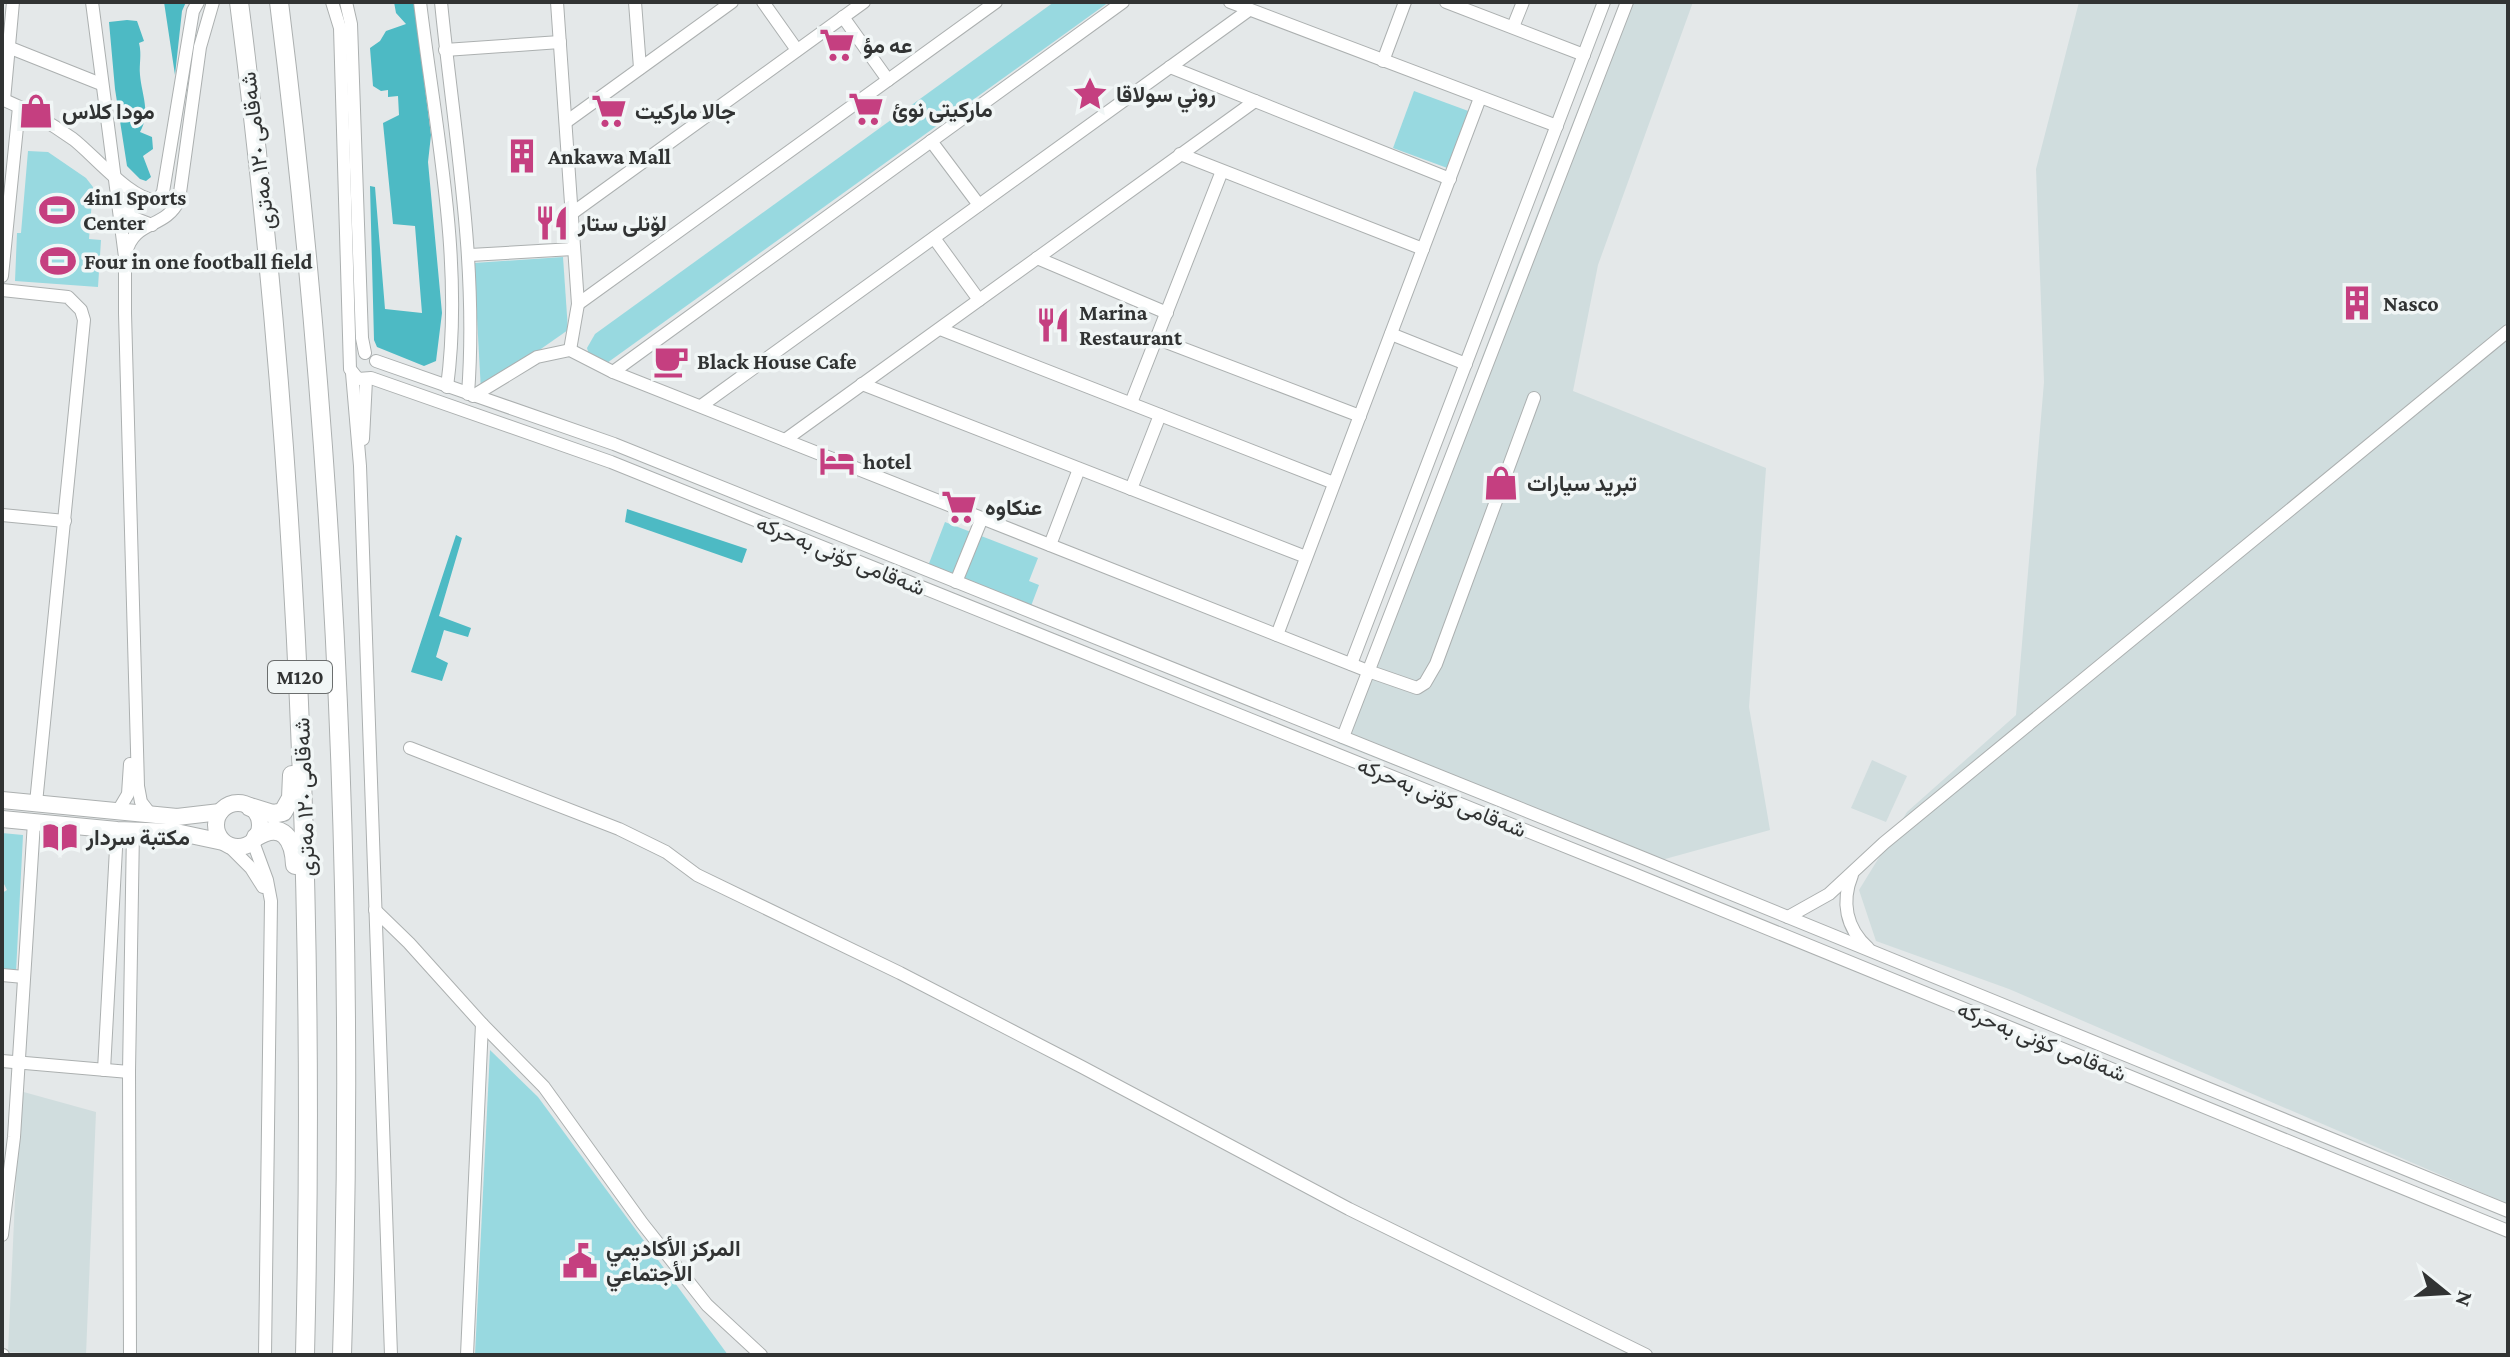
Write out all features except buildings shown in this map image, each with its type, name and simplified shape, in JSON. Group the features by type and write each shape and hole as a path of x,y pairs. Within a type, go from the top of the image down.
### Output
{"highway":[{"name":"شەقامی ١٢٠ مەتری","path":"239,2 273,293 291,513 301,705 308,922 309,1169 305,1355"},
{"name":"شەقامی ١٢٠ مەتری","path":"279,2 318,382 339,720 346,1148 342,1355"},
{"path":"250,807 273,814 287,808 293,793 292,750 301,705"},
{"path":"254,840 274,831 286,835 291,841 296,883 308,922"}],"main road":[{"path":"2,800 187,817 220,812 237,803 250,807 260,825 254,840 241,847 176,832 2,819"},
{"path":"220,812 216,831 226,844"}],"street":[{"path":"13,2 6,28 8,47 3,99 73,140 148,202 158,200 163,192 193,11 198,2"},
{"path":"92,2 125,257 138,794 151,815"},
{"path":"118,194 138,216 169,216 179,200 200,47 213,2"},
{"path":"332,2 340,28 351,367 360,466 391,1355"},
{"path":"346,2 351,24 362,338 376,370 368,379 360,466"},
{"path":"420,2 450,258 452,352 447,387"},
{"path":"441,2 470,255 470,395"},
{"path":"557,2 578,304 570,350"},
{"path":"635,2 640,68"},
{"path":"566,122 714,8 732,2"},
{"path":"763,2 797,50"},
{"path":"571,214 864,2"},
{"path":"578,304 996,2"},
{"path":"613,372 1123,2"},
{"path":"1230,2 1557,126"},
{"path":"1383,61 1405,2"},
{"path":"1446,2 1584,55"},
{"path":"1513,27 1523,2"},
{"path":"1351,664 1604,2"},
{"path":"1343,737 1627,2"},
{"path":"701,406 1249,10"},
{"path":"843,17 888,80"},
{"path":"445,50 560,42"},
{"path":"8,47 101,84"},
{"path":"1170,67 1450,179"},
{"path":"1277,635 1480,98"},
{"path":"785,440 1255,101"},
{"path":"2,276 19,107"},
{"path":"931,141 979,205"},
{"path":"1180,154 1423,249"},
{"path":"1131,403 1222,171"},
{"path":"122,231 138,216 148,213 148,202"},
{"path":"125,257 136,232 138,216"},
{"path":"934,238 979,300"},
{"path":"470,255 573,249"},
{"path":"1037,258 1167,313"},
{"path":"2,290 68,297 81,310 84,320 36,803"},
{"path":"940,329 1334,483"},
{"path":"1788,917 1817,903 1884,843 2508,331"},
{"path":"1391,334 1466,364"},
{"path":"1158,339 1360,416"},
{"path":"470,395 537,357 570,350 613,372 1417,688 1431,677 1534,398"},
{"path":"452,352 471,354"},
{"path":"351,367 357,355 370,357"},
{"name":"شەقامی کۆنی بەحرکە","path":"370,357 614,444 2508,1211"},
{"name":"شەقامی کۆنی بەحرکە","path":"351,367 358,379 368,379 626,467 1643,877 2508,1231"},
{"path":"862,384 1306,557"},
{"path":"1131,489 1160,415"},
{"path":"1050,545 1079,469"},
{"path":"2,515 65,521"},
{"path":"956,582 982,518"},
{"path":"118,811 128,794 135,717"},
{"path":"410,748 619,829 666,852 697,875 900,973 1349,1209 1646,1355"},
{"path":"2,1235 8,1138 19,1062 34,822"},
{"path":"104,1070 125,830"},
{"path":"125,830 130,1355"},
{"path":"254,840 270,890 270,1146 265,1355"},
{"path":"226,844 251,868 263,889 269,946"},
{"path":"1853,872 1846,894 1848,917 1858,938 1875,953"},
{"path":"375,910 544,1087 642,1223 707,1305 761,1355"},
{"path":"2,975 24,977"},
{"path":"467,1355 482,1024"},
{"path":"2,1061 129,1072"}],"shaded area":[{"path":"164,2 186,2 182,11 175,75"},
{"path":"394,2 414,2 431,135 428,162 442,313 436,361 424,366 377,347 374,340 370,186 375,187 385,309 422,313 415,226 393,224 383,123 399,115 398,96 388,97 388,90 381,91 373,86 370,48 380,41 386,31 406,24 396,13"},
{"path":"1054,2 1109,2 607,363 589,355 587,348 595,334"},
{"path":"1620,2 1693,2 1598,265 1573,391 1766,468 1749,707 1770,830 1647,864 1337,743 1510,283"},
{"path":"2079,2 2508,2 2508,1204 2009,989 1876,941 1859,890 1907,812 2016,715 2044,382 2036,169"},
{"path":"137,21 144,41 139,43 145,111 140,132 152,137 153,149 143,156 151,177 146,181 127,166 115,89 109,22"},
{"path":"1414,91 1471,112 1450,169 1393,148"},
{"path":"28,151 48,152 86,178 93,187 89,239 101,240 98,287 15,281 17,233 21,233"},
{"path":"563,257 568,330 481,391 474,263"},
{"path":"627,509 747,549 742,563 625,522"},
{"path":"945,522 1038,558 1029,581 1039,585 1031,606 928,566"},
{"path":"456,535 462,538 439,616 471,628 468,637 444,630 436,657 448,663 442,681 411,672"},
{"path":"1872,760 1907,776 1886,822 1851,808"},
{"path":"2,833 23,835 16,972 2,970 2,893 7,890 2,880"},
{"path":"490,1050 538,1097 728,1355 475,1355"},
{"path":"20,1091 96,1112 86,1355 8,1352"}],"place":[{"name":"عه مؤ","path":"837,45"},
{"name":"روني سولاقا","path":"1090,94"},
{"name":"مارکیتی نوئ","path":"866,109"},
{"name":"مودا كلاس","path":"36,111"},
{"name":"جالا ماركيت","path":"609,111"},
{"name":"Ankawa Mall","path":"522,156"},
{"name":"4in1 Sports Center","path":"57,210"},
{"name":"لۆنلی ستار","path":"552,223"},
{"name":"Four in one football field","path":"58,261"},
{"name":"Nasco","path":"2357,303"},
{"name":"Marina Restaurant","path":"1053,325"},
{"name":"Black House Cafe","path":"671,361"},
{"name":"hotel","path":"837,461"},
{"name":"تبريد سيارات","path":"1501,483"},
{"name":"عنكاوه","path":"959,507"},
{"name":"مكتبة سردار","path":"60,837"},
{"name":"المركز الأكاديمي الأجتماعي","path":"580,1261"}]}
